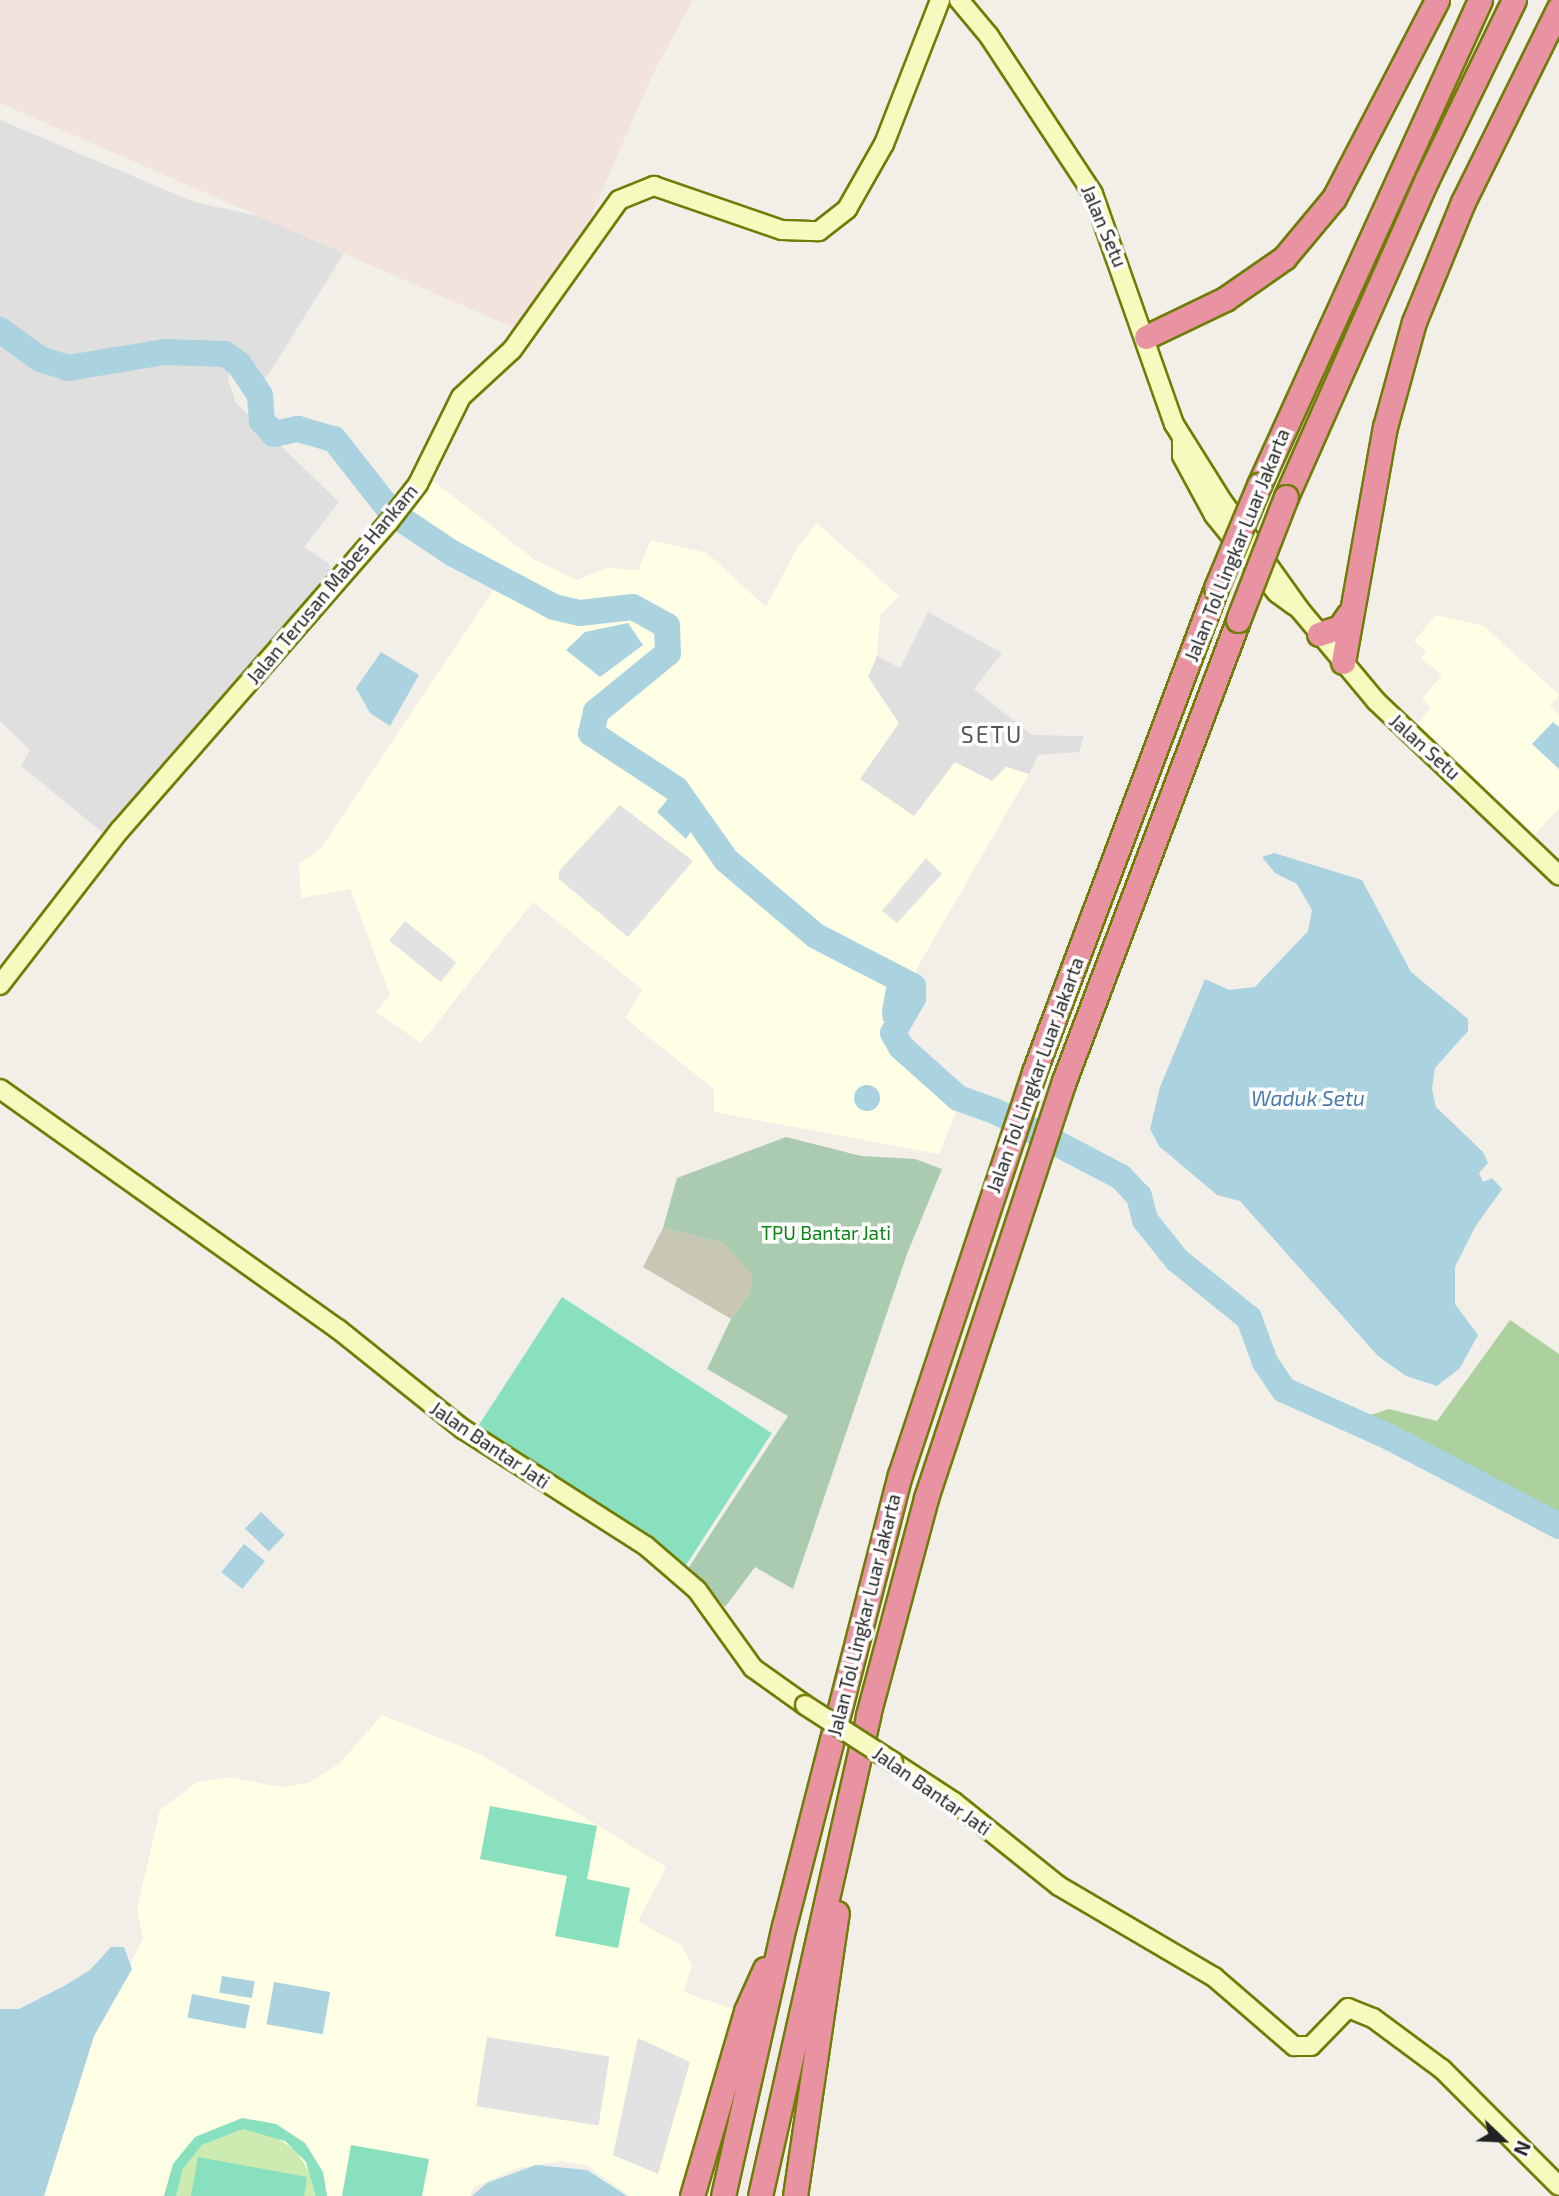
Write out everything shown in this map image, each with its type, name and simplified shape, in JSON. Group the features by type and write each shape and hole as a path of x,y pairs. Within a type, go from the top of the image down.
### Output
{"highway":[{"path":"1146,337 1225,299 1284,258 1334,198 1437,0"},
{"name":"Jalan Tol Lingkar Luar Jakarta","path":"723,2196 784,1926 900,1475 999,1172 1216,588 1259,485 1480,0"},
{"name":"Jalan Tol Lingkar Luar Jakarta","path":"760,2196 855,1771 926,1498 1029,1180 1064,1081 1286,497 1427,179 1514,0"},
{"path":"1343,662 1348,615 1385,426 1414,322 1464,202 1559,8"},
{"path":"1319,634 1340,627 1348,615"},
{"path":"795,2196 855,1771"},
{"path":"694,2190 746,2011 784,1926"}],"street":[{"name":"Jalan Terusan Mabes Hankam","path":"0,985 120,830 388,523 403,502 461,397 512,350 590,234 619,200 654,186 782,230 819,231 848,209 884,144 940,0"},
{"name":"Jalan Setu","path":"958,0 989,36 1093,194 1182,440 1182,456 1214,515 1276,593 1300,610 1400,727 1525,837 1559,875"},
{"name":"Jalan Bantar Jati","path":"0,1089 338,1329 463,1429 646,1546 697,1590 753,1668 954,1802 1059,1886 1192,1962 1294,2046 1311,2046 1348,2008 1373,2018 1442,2068 1559,2186"}],"shaded area":[{"path":"0,0 693,0 652,76 575,253 516,329 0,103"},
{"path":"0,120 194,202 354,237 268,375 262,380 232,364 228,379 236,403 339,502 304,547 328,563 335,584 112,840 21,766 30,750 0,721"},
{"path":"431,479 535,560 577,580 607,568 638,570 651,540 707,553 766,607 797,548 817,523 899,596 880,615 877,656 868,677 899,723 860,779 914,816 955,762 992,781 1006,767 1029,774 920,963 889,1032 894,1047 958,1106 939,1154 714,1112 714,1089 625,1018 643,990 533,902 421,1043 376,1012 390,995 350,889 301,898 299,864 321,848 494,589 396,525"},
{"path":"928,612 1002,653 974,689 1032,735 1084,736 1079,752 1038,755 1029,774 1006,767 992,781 955,762 914,817 859,779 898,723 868,677 877,656 900,668"},
{"path":"1436,615 1484,626 1559,695 1550,706 1559,715 1559,808 1534,835 1418,724 1431,707 1422,699 1442,675 1421,658 1426,651 1414,641"},
{"path":"620,805 693,861 628,937 559,879 559,871"},
{"path":"926,858 942,874 897,923 882,911"},
{"path":"405,921 456,963 441,982 389,940"},
{"path":"663,1228 725,1243 752,1275 750,1293 731,1319 643,1267"},
{"path":"382,1715 480,1754 666,1867 638,1921 682,1946 692,1965 684,1992 736,2010 685,2196 630,2196 588,2166 562,2161 517,2168 475,2187 469,2196 44,2196 94,2036 143,1939 137,1909 160,1810 197,1782 229,1777 280,1787 309,1783 340,1763"},
{"path":"487,2037 609,2056 599,2126 476,2106"},
{"path":"638,2038 690,2062 658,2174 613,2155"}],"green space":[{"name":"TPU Bantar Jati","path":"786,1137 861,1156 915,1159 942,1169 907,1254 793,1589 755,1567 725,1607 689,1567 788,1416 707,1369 731,1319 750,1293 752,1275 724,1243 663,1228 677,1178"},
{"path":"562,1297 772,1433 686,1566 476,1430"},
{"path":"1510,1320 1559,1354 1559,1512 1370,1415 1389,1409 1437,1421"},
{"path":"490,1806 597,1826 587,1879 630,1888 618,1948 555,1936 567,1876 480,1859"},
{"path":"242,2118 276,2124 305,2143 323,2172 327,2196 316,2196 306,2162 285,2141 243,2129 202,2145 183,2169 176,2196 164,2196 173,2164 195,2137"},
{"path":"243,2129 272,2134 296,2151 312,2176 316,2196 176,2196 183,2169 202,2145"},
{"path":"351,2145 429,2159 422,2196 342,2196"},
{"path":"198,2157 307,2177 304,2196 191,2196"}],"water":[{"path":"628,623 643,645 600,677 566,650 585,632"},
{"path":"381,652 419,675 390,726 370,713 356,688"},
{"path":"1553,722 1559,727 1559,769 1532,744"},
{"path":"668,799 691,831 686,839 657,812"},
{"name":"Waduk Setu","path":"1274,853 1362,880 1411,972 1468,1019 1468,1031 1435,1068 1432,1089 1436,1107 1483,1152 1488,1163 1479,1173 1483,1182 1492,1178 1502,1189 1475,1227 1455,1267 1455,1304 1478,1335 1460,1368 1437,1386 1406,1376 1378,1356 1240,1201 1217,1195 1159,1146 1150,1129 1160,1087 1205,979 1229,990 1255,987 1308,931 1312,910 1297,884 1275,873 1262,857"},
{"path":"886,987 902,992 890,1023 883,1021"},
{"path":"867,1085 876,1089 880,1098 876,1107 867,1111 858,1107 854,1098 858,1089"},
{"path":"261,1512 285,1535 269,1551 245,1529"},
{"path":"244,1544 265,1561 242,1589 221,1572"},
{"path":"111,1947 124,1947 132,1969 94,2036 44,2196 0,2196 0,2009 19,2009 64,1986 90,1970"},
{"path":"222,1976 255,1981 252,1998 219,1993"},
{"path":"274,1982 330,1992 323,2034 267,2024"},
{"path":"192,1994 250,2005 245,2029 187,2018"},
{"path":"536,2165 587,2170 627,2196 472,2196 487,2183"}],"waterway":[{"path":"0,330 40,359 68,368 165,352 225,354 239,364 260,395 262,421 274,434 298,429 334,439 392,513 452,553 554,607 580,613 633,607 667,626 668,653 596,712 591,733 676,789 726,860 816,936 913,986 913,998 893,1033 901,1047 958,1098 997,1112 1121,1177 1139,1196 1145,1220 1177,1260 1249,1318 1265,1362 1284,1390 1389,1437 1559,1526"}],"district":[{"name":"SETU","path":"992,734"}]}
